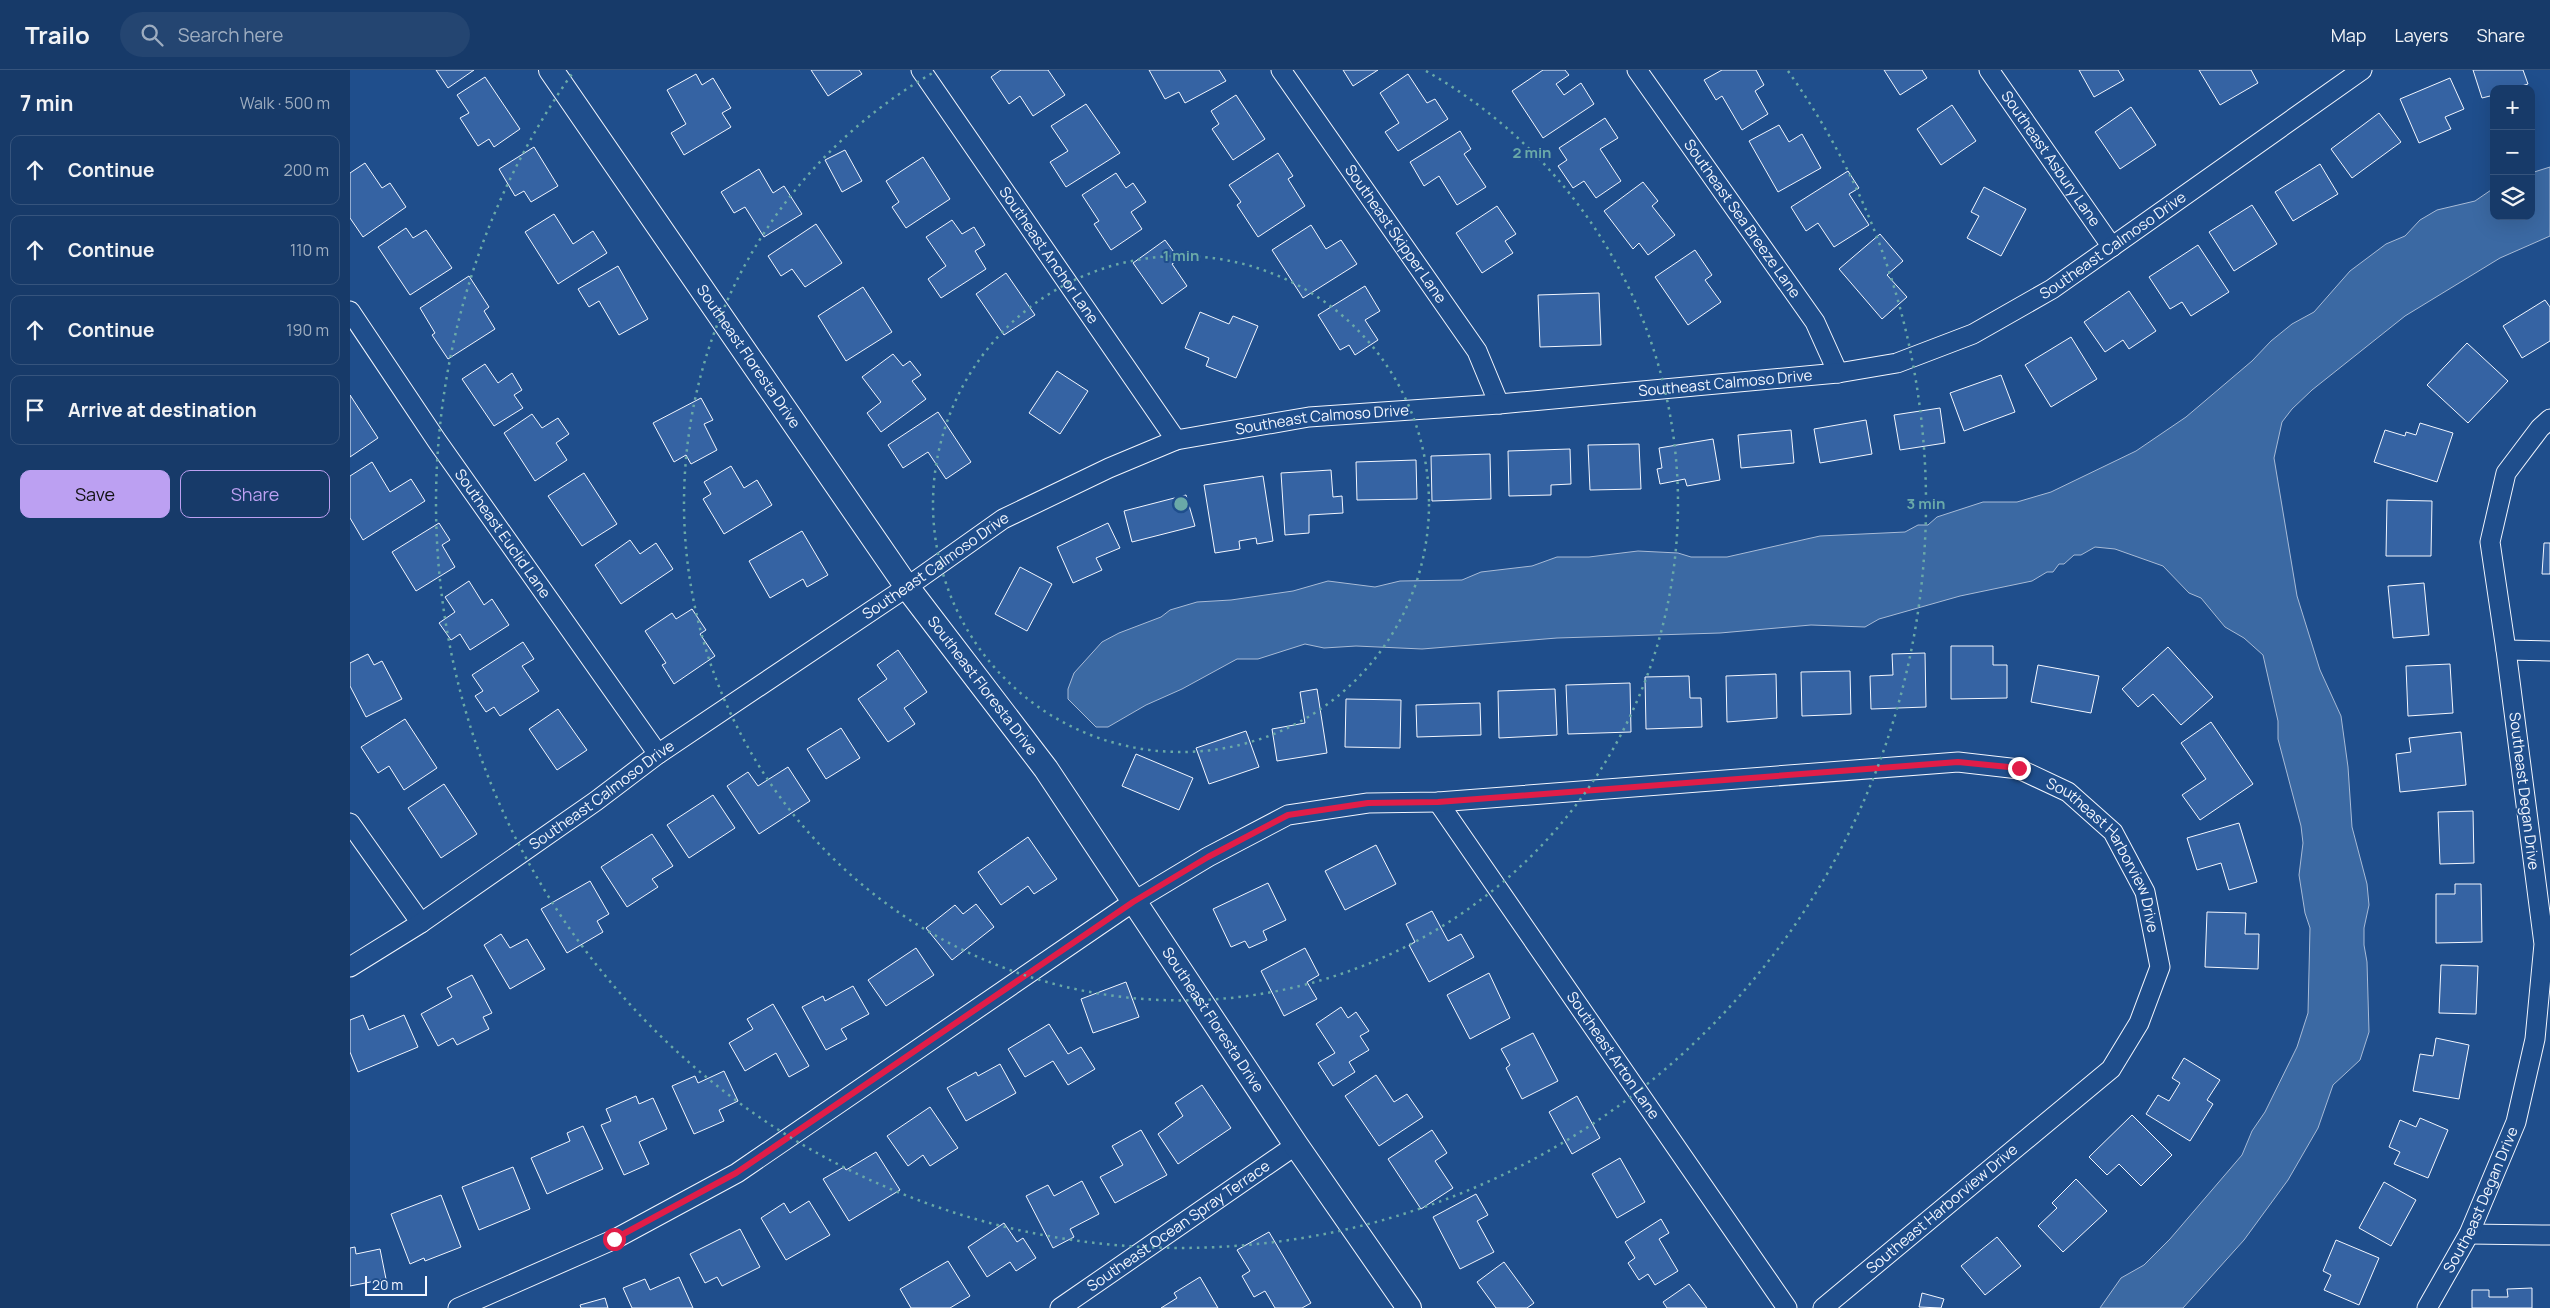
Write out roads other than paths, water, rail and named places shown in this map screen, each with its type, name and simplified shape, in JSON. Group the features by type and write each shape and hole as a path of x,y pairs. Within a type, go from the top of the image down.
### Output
{"street":[{"name":"Southeast Floresta Drive","path":"550,70 908,587 1046,768 1133,902 1296,1145 1409,1308"},
{"name":"Southeast Anchor Lane","path":"921,70 1176,440"},
{"name":"Southeast Skipper Lane","path":"1281,70 1477,351 1499,404"},
{"name":"Southeast Sea Breeze Lane","path":"1637,70 1815,322 1838,373"},
{"name":"Southeast Asbury Lane","path":"1989,70 2112,247"},
{"name":"Southeast Calmoso Drive","path":"350,967 422,923 658,754 908,587 1003,519 1109,468 1176,440 1309,417 1499,404 1838,373 1897,363 1972,334 2052,289 2355,72"},
{"name":"Southeast Euclid Lane","path":"350,311 436,441 658,754"},
{"name":"Southeast Degan Drive","path":"2427,1308 2469,1234 2516,1122 2535,1039 2547,944 2490,542 2506,473 2540,428 2550,419"},
{"path":"2506,650 2550,651"},
{"name":"Southeast Harborview Drive","path":"458,1308 614,1239 736,1173 1133,902 1208,857 1288,815 1368,803 1438,802 1958,762 2019,768 2068,792 2113,832 2145,892 2160,967 2139,1023 2111,1069 1823,1308"},
{"name":"Southeast Arton Lane","path":"1438,802 1787,1308"},
{"path":"350,822 422,923"},
{"name":"Southeast Ocean Spray Terrace","path":"1060,1308 1296,1145"},
{"path":"2469,1234 2550,1235"}],"water":[{"path":"2550,167 2550,236 2500,258 2405,316 2312,390 2292,409 2282,422 2274,458 2297,596 2320,670 2341,716 2348,767 2352,827 2367,884 2369,905 2364,928 2364,945 2367,962 2369,1032 2360,1060 2333,1085 2318,1128 2288,1180 2244,1240 2183,1308 2100,1308 2121,1278 2144,1265 2170,1239 2242,1155 2252,1131 2265,1112 2297,1047 2308,1013 2310,928 2305,913 2299,875 2303,843 2301,826 2278,739 2278,721 2263,655 2244,638 2225,627 2201,598 2189,593 2163,566 2115,549 2095,547 2081,555 2074,555 2064,564 2059,564 2053,572 2047,572 2032,581 1960,596 1879,619 1865,627 1811,625 1720,633 1557,638 1422,649 1356,646 1324,648 1305,644 1258,659 1237,659 1182,689 1146,705 1108,727 1096,727 1068,699 1068,689 1074,673 1102,642 1119,633 1161,617 1170,610 1197,602 1231,600 1293,591 1328,581 1375,587 1400,581 1462,580 1481,572 1532,566 1557,557 1589,557 1638,551 1678,553 1691,557 1727,557 1820,536 1905,532 1918,525 1928,525 1937,517 1983,502 2017,502 2051,492 2136,451 2186,417 2252,361 2271,341 2292,324 2314,312 2350,271 2386,244 2405,236 2420,220 2437,210 2475,201 2490,191 2490,220 2535,220 2535,172"}]}
